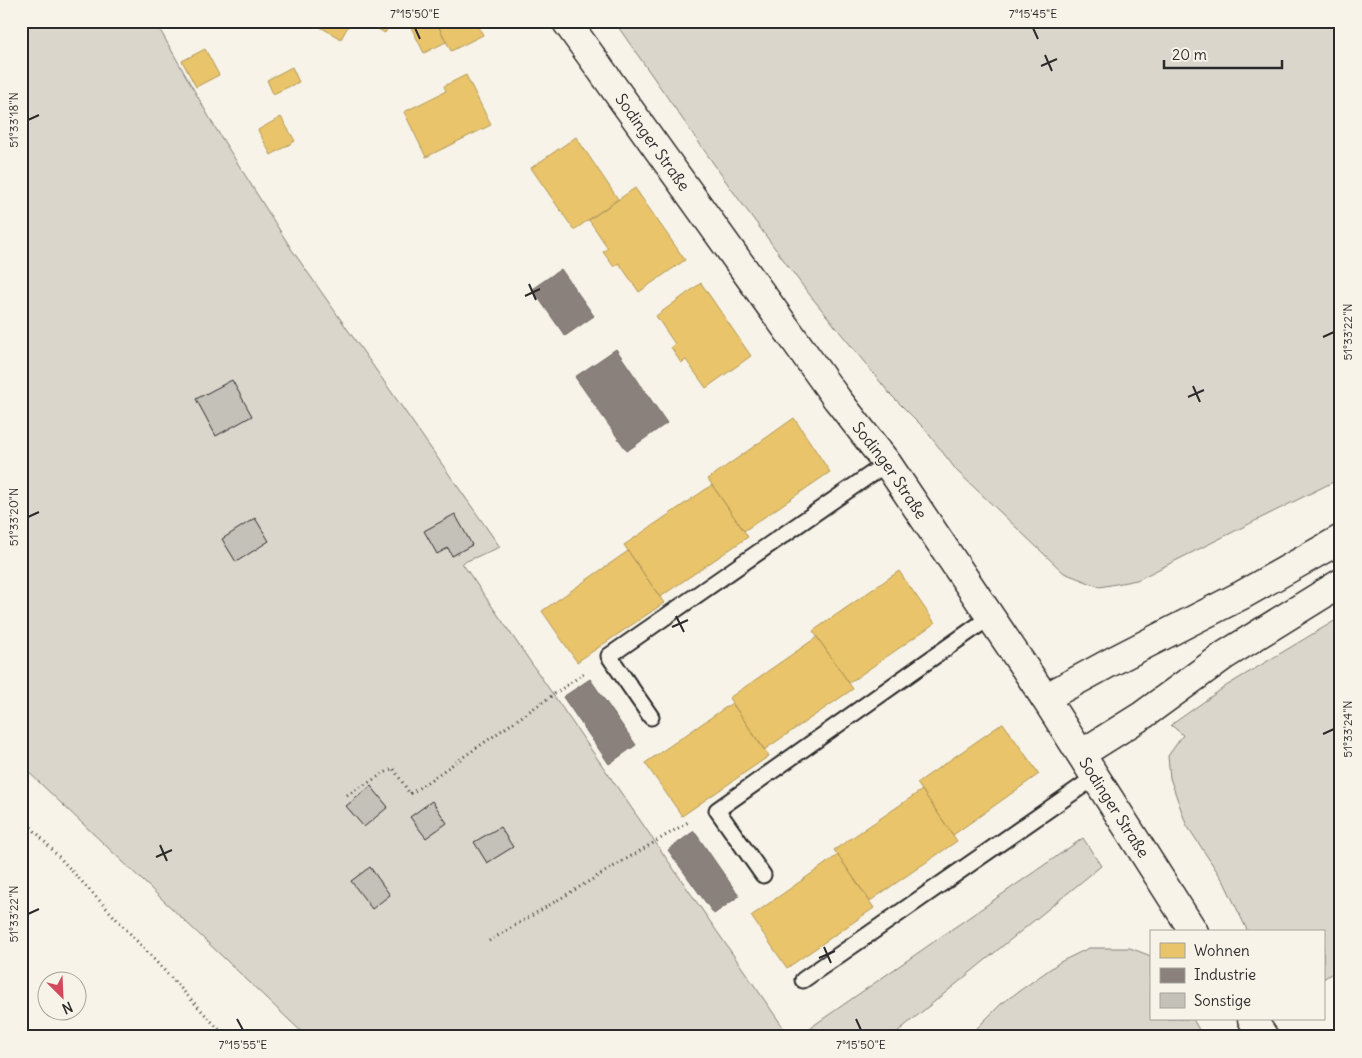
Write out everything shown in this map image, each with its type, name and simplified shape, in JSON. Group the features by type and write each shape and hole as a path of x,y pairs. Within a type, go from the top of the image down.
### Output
{"main road":[{"name":"Sodinger Straße","path":"566,21 837,399 888,463 1045,698 1193,930"},
{"path":"1045,698 1242,595 1341,539"},
{"path":"1088,766 1143,715 1225,655 1341,584"},
{"path":"1253,1020 1264,1037"}],"lane":[{"path":"651,717 609,656 888,463"},
{"path":"763,875 717,810 990,617"},
{"path":"803,980 1088,766"}],"path":[{"path":"347,795 394,768 410,794 609,656"},
{"path":"489,941 692,821 717,810"},
{"path":"21,816 226,1037"}],"shaded area":[{"path":"21,21 155,21 213,124 292,250 500,547 462,563 790,1037 307,1037 21,765"},
{"path":"614,21 1341,21 1341,478 1137,580 1100,587 1064,573 957,471 924,428 890,394 805,289 732,190"},
{"path":"1341,617 1341,968 1324,978 1324,930 1247,930 1224,882 1186,824 1170,778 1168,756 1183,735 1171,725 1226,686"},
{"path":"1083,838 1101,866 891,1037 797,1037"},
{"path":"1089,948 1130,948 1150,956 1150,1020 1194,1020 1203,1037 968,1037 1001,1004 1060,962"}],"building: Wohnen":[{"path":"310,21 351,21 341,39"},
{"path":"364,21 391,21 385,33"},
{"path":"423,21 436,21 446,42 424,53 411,27"},
{"path":"436,21 476,21 483,35 451,51"},
{"path":"205,49 219,75 196,87 182,61"},
{"path":"292,67 299,82 273,94 267,80"},
{"path":"466,75 491,125 426,157 404,112 446,91 444,86"},
{"path":"281,117 295,141 271,155 258,130"},
{"path":"576,137 618,199 574,230 531,168"},
{"path":"635,188 685,260 639,292 619,263 614,267 603,252 608,248 589,220"},
{"path":"701,283 751,356 706,388 686,360 681,363 671,347 675,344 656,316"},
{"path":"794,418 830,472 744,531 708,479"},
{"path":"712,485 748,537 660,597 624,545"},
{"path":"628,551 664,603 577,662 542,611"},
{"path":"899,571 935,623 849,683 813,631"},
{"path":"817,637 853,689 764,750 729,698"},
{"path":"732,703 769,756 682,816 645,763"},
{"path":"1003,723 1039,774 953,835 917,783"},
{"path":"922,790 957,841 870,901 834,850"},
{"path":"838,855 874,908 787,968 751,916"}],"building: Industrie":[{"path":"561,269 594,316 565,336 532,289"},
{"path":"616,349 667,423 627,451 575,377"},
{"path":"590,679 636,745 609,764 563,697"},
{"path":"694,831 739,896 714,914 668,850"}],"building: Sonstige":[{"path":"232,380 252,416 216,436 196,399"},
{"path":"455,514 472,545 452,556 448,548 437,554 424,531"},
{"path":"255,518 269,541 236,562 222,539"},
{"path":"371,786 388,807 364,827 346,806"},
{"path":"432,801 447,823 426,838 410,817"},
{"path":"500,827 513,847 487,863 474,842"},
{"path":"370,867 390,895 372,909 351,881"}]}
